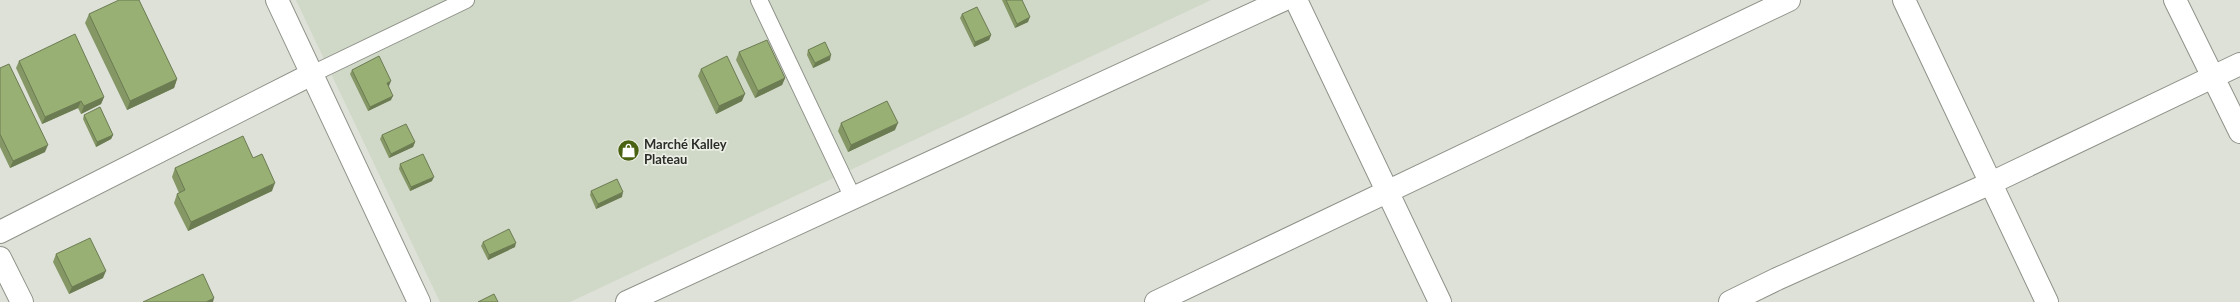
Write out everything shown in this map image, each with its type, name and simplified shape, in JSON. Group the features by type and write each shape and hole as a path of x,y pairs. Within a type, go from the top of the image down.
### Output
{"street":[{"path":"277,0 419,302"},
{"path":"627,302 1283,0"},
{"path":"1296,0 1440,302"},
{"path":"1156,302 1790,0"},
{"path":"1904,0 2047,302"},
{"path":"2175,0 2240,132"},
{"path":"1730,302 1991,183 2240,64"},
{"path":"0,232 312,74"},
{"path":"0,258 22,302"}],"lane":[{"path":"312,74 466,0"},
{"path":"759,0 853,198"}],"shaded area":[{"name":"Marché Kalley Plateau","path":"296,0 1211,0 570,302 440,302"}],"building":[{"path":"119,0 139,0 177,79 130,101 89,14"},
{"path":"1006,0 1022,0 1030,17 1017,24"},
{"path":"977,7 991,35 975,42 962,14"},
{"path":"75,34 104,97 84,106 81,101 45,117 19,61"},
{"path":"767,40 785,78 758,91 739,52"},
{"path":"825,42 831,55 815,63 808,50"},
{"path":"379,56 391,81 387,83 393,96 370,107 352,70"},
{"path":"727,56 745,94 719,106 701,69"},
{"path":"9,64 48,145 13,161 0,134 0,68"},
{"path":"887,101 898,123 851,145 841,123"},
{"path":"100,107 113,135 97,142 84,115"},
{"path":"406,124 415,142 391,154 382,135"},
{"path":"243,136 253,158 262,154 275,183 191,222 177,194 185,190 175,168"},
{"path":"423,154 434,177 411,187 400,164"},
{"path":"617,179 623,192 598,204 591,191"},
{"path":"509,229 516,243 489,255 483,242"},
{"path":"90,238 106,271 72,287 56,254"},
{"path":"203,274 214,298 206,302 143,302"},
{"path":"494,294 498,302 478,302"}],"place":[{"name":"Marché Kalley Plateau","path":"629,151"}]}
